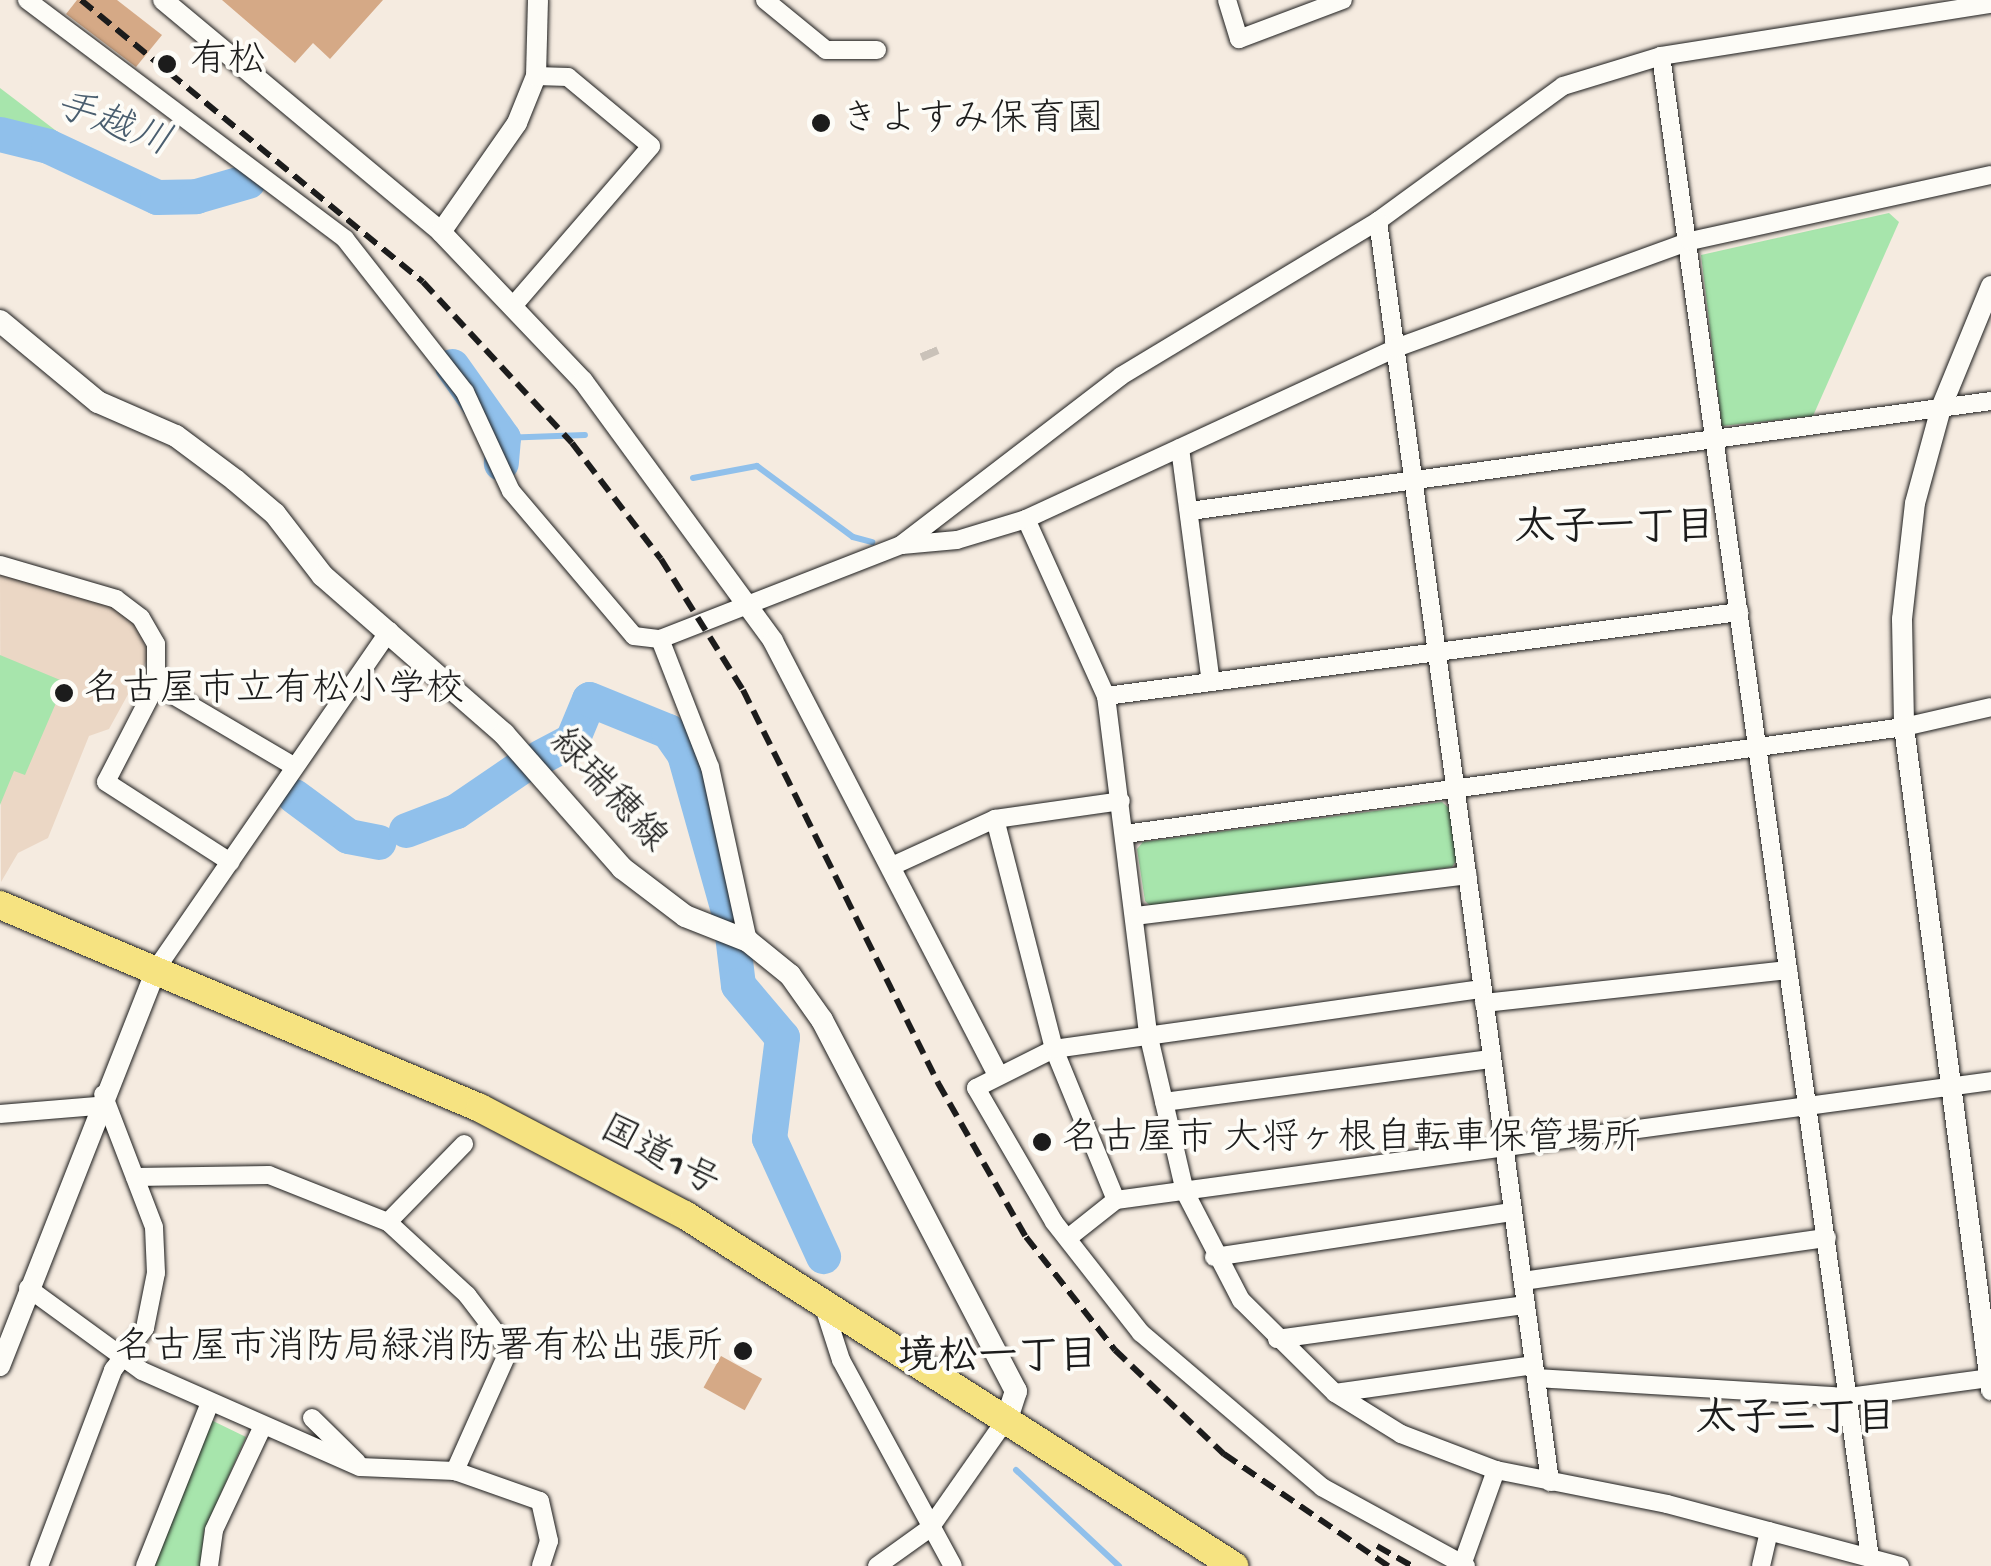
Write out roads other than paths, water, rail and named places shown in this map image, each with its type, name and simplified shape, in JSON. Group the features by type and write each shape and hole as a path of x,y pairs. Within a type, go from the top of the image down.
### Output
{"highway":[{"name":"国道1号","path":"0,905 480,1108 820,1296 1234,1566"}],"main road":[{"name":"緑瑞穂線","path":"0,321 98,402 176,436 235,480 275,514 323,576 504,734 622,868 685,916 736,938 790,975 822,1020 1016,1392 1007,1418"}],"street":[{"path":"27,0 346,240 465,392 511,491 634,636 660,639 901,545 1026,519 1396,348 1690,241 1991,174"},
{"path":"163,0 441,232 583,381 747,602 998,1073"},
{"path":"441,232 491,168 536,76 538,0"},
{"path":"766,0 826,50 877,50"},
{"path":"1227,0 1238,39 1343,0"},
{"path":"901,545 1122,376 1378,221 1563,86 1662,56 1991,4"},
{"path":"1662,56 1870,1558"},
{"path":"513,306 651,146 568,76 536,76"},
{"path":"1378,221 1550,1482"},
{"path":"1335,1393 1535,1371 1849,1398 1990,1384 1904,727 1902,620 1915,503 1942,408 1991,286"},
{"path":"1190,511 1414,477 1991,402"},
{"path":"1180,448 1211,682"},
{"path":"1026,519 1106,696 1148,1033 1185,1192 1214,1258 1277,1338 1335,1393 1401,1434 1496,1470 1769,1531 1900,1566"},
{"path":"0,565 116,599 156,644 156,685 106,782 230,862"},
{"path":"1106,696 1739,612"},
{"path":"0,1366 100,1100 156,969 390,631"},
{"path":"660,639 710,766 736,938"},
{"path":"156,685 295,767"},
{"path":"1125,834 1904,727 1991,707"},
{"path":"890,867 995,819 1121,801"},
{"path":"995,819 1054,1048 1116,1200"},
{"path":"1135,916 1467,875"},
{"path":"1496,1470 1464,1565 1337,1496 1252,1434 1140,1333 1068,1238 976,1088 998,1073 1054,1048 1148,1033 1483,996 1788,970"},
{"path":"1164,1102 1492,1060"},
{"path":"1068,1238 1116,1200 1505,1151 1991,1081"},
{"path":"0,1114 100,1100"},
{"path":"38,1566 114,1370 126,1360 145,1328 156,1273 154,1226 100,1100"},
{"path":"388,1222 464,1144"},
{"path":"135,1177 269,1175 388,1222 467,1294 508,1350 454,1470"},
{"path":"1214,1258 1513,1212"},
{"path":"1523,1281 1827,1238"},
{"path":"28,1288 126,1360 210,1403 360,1467 454,1470 540,1501 549,1541 541,1566"},
{"path":"820,1296 841,1360 953,1566"},
{"path":"1277,1338 1526,1305"},
{"path":"146,1566 210,1403"},
{"path":"312,1418 360,1467"},
{"path":"877,1566 930,1528 1007,1418"},
{"path":"208,1566 214,1530 262,1426"},
{"path":"1761,1566 1769,1531"}],"waterway":[{"name":"手越川","path":"0,134 48,146 157,197 196,196 248,181"},
{"path":"452,366 503,438 501,463"},
{"path":"503,438 585,435"},
{"path":"693,478 757,466 853,537 872,542"},
{"path":"540,757 572,740 589,699 668,731 684,754 730,918 738,985 782,1037 769,1138 823,1256"},
{"path":"406,830 456,811 522,766"},
{"path":"294,796 348,836 378,842"},
{"path":"1016,1470 1119,1566"}],"tunnel":[{"path":"928,350 931,357"}],"railway":[{"path":"81,0 423,282 572,443 661,559 743,690 938,1083 1026,1237 1115,1350 1224,1454 1388,1566"},
{"path":"1377,1546 1412,1566"}],"place":[{"name":"有松","path":"167,64"},
{"name":"きよすみ保育園","path":"821,123"},
{"name":"名古屋市立有松小学校","path":"64,693"},
{"name":"名古屋市 大将ヶ根自転車保管場所","path":"1042,1142"},
{"name":"名古屋市消防局緑消防署有松出張所","path":"743,1351"}],"district":[{"name":"太子一丁目","path":"1615,531"},
{"name":"境松一丁目","path":"998,1360"},
{"name":"太子三丁目","path":"1796,1422"}]}
